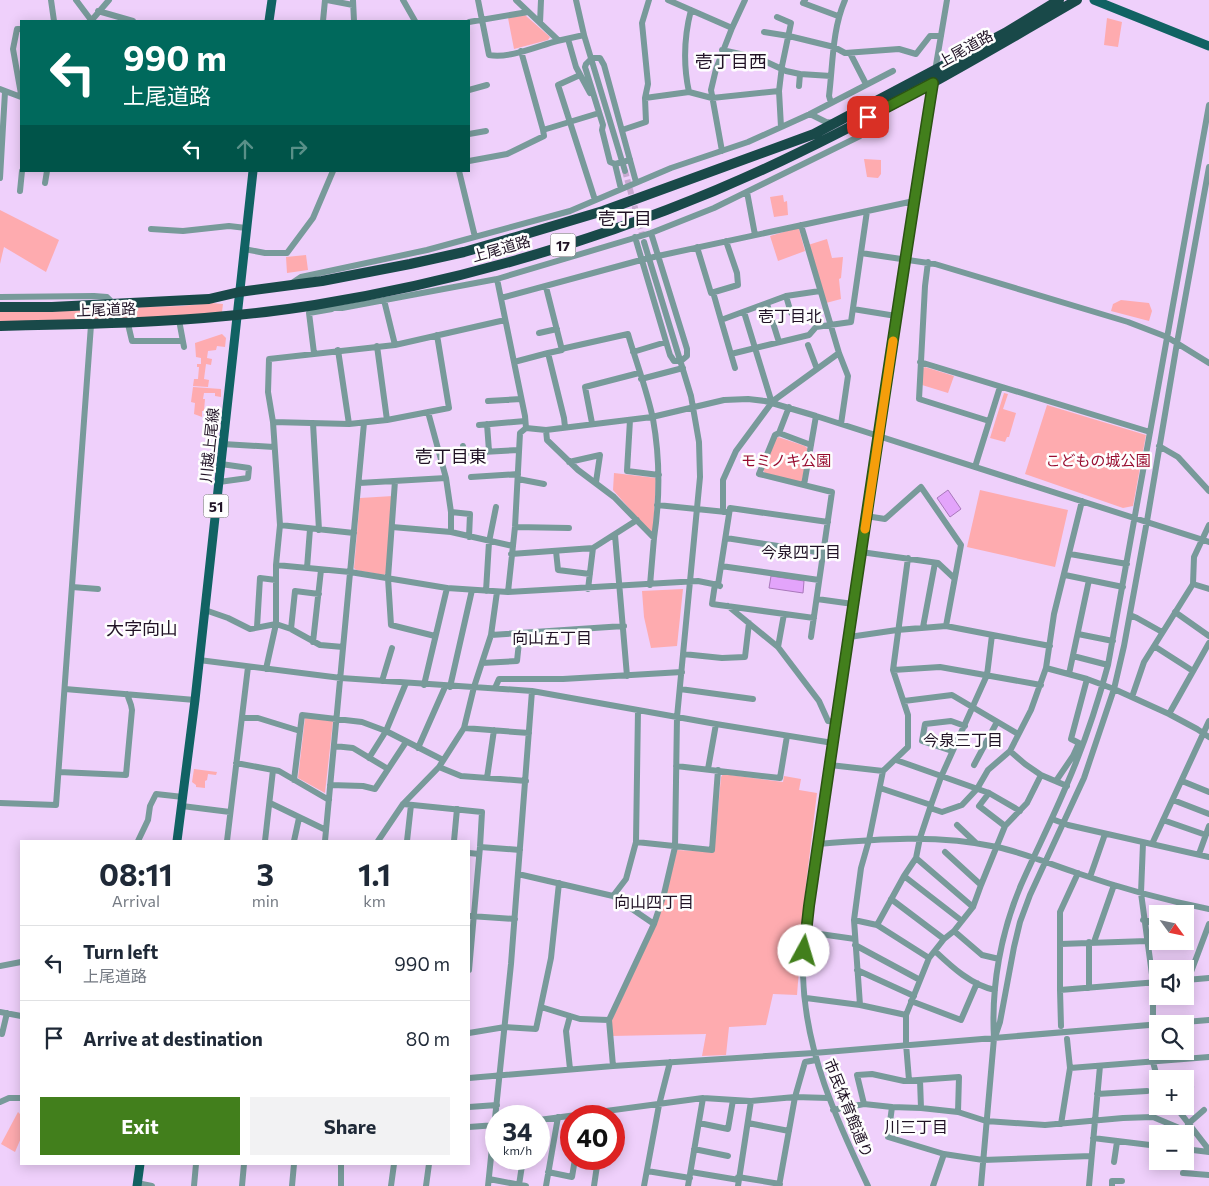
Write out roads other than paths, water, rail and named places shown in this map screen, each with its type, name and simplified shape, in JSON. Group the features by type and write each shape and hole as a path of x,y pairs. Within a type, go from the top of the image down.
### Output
{"highway":[{"name":"上尾道路","path":"0,308 52,308 208,299 239,292 322,281 464,252 603,212 797,141 836,124 1005,33 1059,0"},
{"name":"上尾道路","path":"0,326 128,324 329,306 469,273 616,229 754,173 800,152 933,83 1077,0"}],"main road":[{"path":"269,20 272,0"},
{"path":"1094,0 1209,46"},
{"name":"川越上尾線","path":"178,840 200,660 253,172"},
{"path":"137,1185 140,1165"}],"street":[{"path":"51,0 54,20"},
{"path":"76,0 90,20"},
{"path":"92,20 109,0"},
{"path":"323,20 326,0 353,3 354,20"},
{"path":"403,0 414,20"},
{"path":"478,0 489,55 495,56 521,51 558,40 584,35"},
{"path":"516,0 558,40"},
{"path":"540,23 541,0"},
{"path":"576,0 584,35 625,171"},
{"path":"622,130 646,122 648,84 642,23 649,0"},
{"path":"668,0 732,28"},
{"path":"722,151 711,90 722,50 745,0"},
{"path":"805,0 803,3 838,16"},
{"path":"831,102 829,96 838,16 845,0"},
{"name":"市民体育館通り","path":"868,1186 828,1098 816,1060 803,976 806,932 848,637 904,259 947,0"},
{"path":"689,92 685,57 685,32 690,10"},
{"path":"98,11 130,20"},
{"path":"470,22 528,12"},
{"path":"777,17 792,23 781,68 779,91 781,127"},
{"path":"20,29 17,29 13,49 20,90"},
{"path":"764,32 789,36 834,48 845,53 899,49 916,54 930,36 941,36"},
{"path":"568,39 576,68 597,105"},
{"path":"722,50 758,58 786,72 831,76"},
{"path":"470,161 507,154 544,136 521,51"},
{"path":"850,53 866,84"},
{"path":"630,160 615,164 610,162 586,67 586,64 592,58 600,58 604,65 622,130 636,182"},
{"path":"292,284 301,277 427,250 570,211 620,188 671,168 748,142 810,114 893,71"},
{"path":"798,86 800,74"},
{"path":"580,75 558,85 595,200"},
{"path":"470,90 487,86"},
{"path":"0,178 3,90 20,96"},
{"path":"646,98 689,92 712,98 779,91"},
{"path":"980,1186 994,1038 993,1020 999,959 1009,918 1021,885 1067,786 1089,730 1114,641 1209,105"},
{"path":"543,130 599,113"},
{"path":"810,114 826,122 836,124"},
{"path":"314,353 309,313 329,306 384,300 496,279 651,233 690,218 747,192 860,136 870,128 875,114"},
{"path":"470,134 486,132"},
{"path":"615,164 620,188"},
{"path":"994,1038 1000,1022 1020,922 1045,861 1084,778 1114,689 1130,615 1209,167"},
{"path":"20,191 22,172"},
{"path":"45,182 47,172"},
{"path":"244,249 265,253 287,253 313,218 333,172"},
{"path":"459,172 475,237"},
{"path":"747,192 755,235"},
{"path":"501,298 658,256 914,201"},
{"path":"731,354 810,335 816,327 851,322 867,211"},
{"path":"801,225 839,353 848,376 841,424"},
{"path":"151,229 183,231 229,226 246,228"},
{"path":"592,423 585,387 640,376 682,364 687,356 687,349 651,233"},
{"path":"635,237 666,342 674,361 682,364"},
{"path":"713,292 738,286 737,273 726,241"},
{"path":"613,1066 609,1020 654,924 664,894 675,847 677,717 700,477 699,442 693,407 682,364 644,242"},
{"path":"698,247 735,368"},
{"path":"861,253 928,262 1128,322 1167,337 1209,362"},
{"path":"928,262 924,286 919,399 989,422"},
{"path":"496,279 525,424 520,433 515,528 508,592"},
{"path":"546,287 561,349"},
{"path":"721,320 786,296 820,291"},
{"path":"0,297 94,296 107,298 114,304"},
{"path":"786,296 791,313 803,313"},
{"path":"384,300 394,345"},
{"path":"767,304 779,342"},
{"path":"853,309 896,316"},
{"path":"744,312 773,402"},
{"path":"128,324 132,341 183,344 179,320"},
{"path":"266,669 276,624 276,564 280,525 273,422 268,392 269,359 394,345 505,320"},
{"path":"0,803 56,805 91,325"},
{"path":"539,333 556,329"},
{"path":"514,362 628,334 652,417 659,475 650,585"},
{"path":"273,422 364,423 449,408 437,336"},
{"path":"633,352 666,342"},
{"path":"808,345 817,369"},
{"path":"377,346 387,420"},
{"path":"338,350 349,424"},
{"path":"548,353 565,427"},
{"path":"814,618 712,604 718,585 726,538 723,480 731,460 773,402 839,353"},
{"path":"920,362 1150,432"},
{"path":"975,466 1000,387"},
{"path":"488,401 521,399"},
{"path":"479,425 525,424 546,430 652,417 724,400 748,399 773,402 1206,541"},
{"path":"789,407 759,474 832,492 811,637"},
{"path":"428,412 446,478 451,512 451,532"},
{"path":"804,486 816,416"},
{"path":"630,420 627,472 659,475"},
{"path":"313,423 319,530"},
{"path":"325,840 364,423"},
{"path":"487,424 489,451"},
{"path":"546,430 547,440 569,462 596,482 654,538"},
{"path":"779,433 811,445"},
{"path":"223,444 274,447"},
{"path":"463,446 465,453 519,450"},
{"path":"1159,446 1178,457 1209,491"},
{"path":"569,462 600,455 596,482"},
{"path":"219,482 248,478 249,468 221,464"},
{"path":"471,477 518,476 544,484"},
{"path":"359,483 446,478"},
{"path":"395,481 388,578 391,625 435,636"},
{"path":"866,516 885,519 921,488 961,545 946,626"},
{"path":"880,788 942,812 962,805 977,789 988,770 1010,751 1031,710 1046,668 1054,614 1082,501"},
{"path":"657,505 726,512 730,508 828,522"},
{"path":"486,591 489,542 496,507"},
{"path":"451,512 470,514 469,537"},
{"path":"512,554 594,548 636,520"},
{"path":"280,525 354,534"},
{"path":"1132,697 1144,662 1193,584 1194,557 1206,541 1209,525"},
{"path":"392,527 451,532 513,546"},
{"path":"515,528 569,528"},
{"path":"307,568 310,529"},
{"path":"615,534 627,676"},
{"path":"726,538 823,553"},
{"path":"588,589 594,548"},
{"path":"556,551 558,570 590,574"},
{"path":"861,552 938,563 954,578"},
{"path":"1070,554 1127,564"},
{"path":"830,765 882,771 908,748 908,715 893,670 908,558"},
{"path":"923,627 935,563"},
{"path":"276,564 350,572 447,588 497,592 588,589 698,581 718,585"},
{"path":"721,566 819,580"},
{"path":"314,642 321,570"},
{"path":"1065,575 1123,587"},
{"path":"257,627 260,578 276,580"},
{"path":"1069,674 1089,580"},
{"path":"1193,584 1209,589"},
{"path":"72,587 98,589"},
{"path":"424,685 447,588"},
{"path":"418,748 448,687 472,590"},
{"path":"290,629 296,591 318,594"},
{"path":"379,840 404,804 439,767 464,728 474,687 491,635 497,592"},
{"path":"816,599 853,604"},
{"path":"728,606 778,647 819,702 828,721 836,722"},
{"path":"205,610 228,618 250,629 276,624 290,629 320,645 343,647"},
{"path":"1175,612 1209,636"},
{"path":"778,647 784,614"},
{"path":"1130,615 1162,632"},
{"path":"683,654 722,658 744,657 749,623"},
{"path":"491,635 624,626"},
{"path":"848,637 923,627 946,626 1050,646"},
{"path":"482,663 517,661 520,633"},
{"path":"1078,634 1114,641"},
{"path":"877,926 916,858 920,838 941,777 987,675 992,636"},
{"path":"1169,714 1209,643"},
{"path":"1154,646 1194,671"},
{"path":"382,681 392,648"},
{"path":"1073,656 1108,665"},
{"path":"200,660 341,678 448,687 532,691 833,743"},
{"path":"227,840 248,667"},
{"path":"893,670 940,667 1041,685"},
{"path":"1046,668 1103,684 1169,714 1207,735"},
{"path":"495,688 499,678 563,679 682,672"},
{"path":"1056,781 1073,756 1079,743 1071,739 1087,679"},
{"path":"369,758 386,731 406,683"},
{"path":"65,689 195,700"},
{"path":"680,689 753,699"},
{"path":"497,1105 515,919 532,691"},
{"path":"59,772 126,775 132,710 127,694"},
{"path":"904,701 952,695 1018,734"},
{"path":"613,896 626,879 636,842 638,710"},
{"path":"294,780 302,715 362,722 386,731 443,760"},
{"path":"242,718 258,718 300,731"},
{"path":"952,751 922,740 926,724 951,721 965,726"},
{"path":"1152,844 1182,781 1207,735 1209,721"},
{"path":"974,765 987,748 997,722"},
{"path":"708,769 716,724"},
{"path":"464,728 529,733"},
{"path":"487,778 494,730"},
{"path":"676,766 780,778 787,736"},
{"path":"330,785 376,788 406,742"},
{"path":"334,746 353,748 388,769"},
{"path":"1010,751 1024,764 1042,775 1067,786"},
{"path":"896,760 989,793 1020,810"},
{"path":"236,763 279,771 329,800"},
{"path":"439,767 460,776 526,781"},
{"path":"265,840 273,770"},
{"path":"636,842 712,850 718,770"},
{"path":"860,1005 854,920 861,868 869,840 882,771"},
{"path":"909,1080 906,1015 929,958 973,907 1005,826 1035,790 1042,775"},
{"path":"1182,781 1209,792"},
{"path":"989,793 979,806 1005,826"},
{"path":"138,840 148,820 150,806 156,794 230,812"},
{"path":"1173,800 1209,814"},
{"path":"270,803 326,830"},
{"path":"404,804 482,812 480,850 470,938"},
{"path":"407,840 411,805"},
{"path":"454,840 457,809"},
{"path":"294,840 299,818"},
{"path":"1052,819 1142,843 1209,857"},
{"path":"1163,820 1206,835"},
{"path":"957,824 976,843"},
{"path":"1199,854 1209,826"},
{"path":"1090,877 1105,834"},
{"path":"818,844 920,838 976,843 998,847 1045,861 1141,894 1209,910"},
{"path":"954,840 948,854 981,885"},
{"path":"1142,843 1141,894 1143,920 1151,960"},
{"path":"470,853 480,850 520,850"},
{"path":"916,858 973,907"},
{"path":"1061,1026 1060,912 1078,873"},
{"path":"518,874 613,896 654,924"},
{"path":"904,876 962,921"},
{"path":"470,1033 505,1027 536,1029 551,958 559,883"},
{"path":"1089,988 1092,942 1114,885"},
{"path":"891,899 944,939"},
{"path":"471,917 515,919"},
{"path":"854,920 877,926 929,958"},
{"path":"1143,920 1149,921"},
{"path":"1194,961 1209,924"},
{"path":"954,931 982,955 999,959"},
{"path":"806,932 855,942 920,980"},
{"path":"1060,944 1147,940"},
{"path":"935,951 963,976 988,989 995,990"},
{"path":"0,966 20,962"},
{"path":"857,970 912,999 961,1020 977,983"},
{"path":"1194,979 1209,978"},
{"path":"1060,990 1149,983"},
{"path":"806,998 860,1005 906,1015"},
{"path":"541,1007 580,1019 609,1020"},
{"path":"2,1034 4,1013 20,1016"},
{"path":"570,1016 566,1030 570,1069"},
{"path":"1194,1021 1209,1020"},
{"path":"470,1078 1149,1024"},
{"path":"1061,1124 1070,1068 1067,1039"},
{"path":"1070,1068 1209,1057"},
{"path":"647,1171 779,1185 795,1097 804,1062 816,1060"},
{"path":"644,1186 659,1105 670,1062"},
{"path":"1153,1062 1155,1070"},
{"path":"1089,1186 1100,1066"},
{"path":"864,1104 857,1075 872,1074 909,1080 959,1077 958,1112"},
{"path":"920,1080 921,1108"},
{"path":"1097,1094 1147,1091"},
{"path":"625,1110 703,1098 752,1101 795,1097 828,1098"},
{"path":"0,1102 10,1098 20,1098"},
{"path":"688,1186 703,1098"},
{"path":"699,1124 728,1129 733,1100"},
{"path":"738,1181 752,1101"},
{"path":"833,1110 864,1104 892,1108 921,1108 958,1112 986,1121 1045,1125 1153,1117 1172,1125"},
{"path":"470,1107 485,1106"},
{"path":"892,1108 888,1137 944,1154 983,1160 1092,1156"},
{"path":"1182,1115 1188,1124 1204,1110"},
{"path":"546,1186 558,1117 550,1118"},
{"path":"748,1123 789,1131"},
{"path":"470,1127 485,1126"},
{"path":"1194,1131 1209,1151"},
{"path":"1093,1138 1149,1145"},
{"path":"1114,1162 1116,1142"},
{"path":"694,1150 728,1156"},
{"path":"1194,1150 1209,1151"},
{"path":"933,1186 944,1154"},
{"path":"194,1186 196,1165"},
{"path":"242,1186 244,1165"},
{"path":"292,1186 294,1165"},
{"path":"341,1165 341,1186"},
{"path":"391,1186 394,1165"},
{"path":"426,1186 429,1165"},
{"path":"490,1170 488,1183 522,1185 523,1170"},
{"path":"548,1172 572,1177 574,1170"},
{"path":"594,1186 596,1170"},
{"path":"1183,1173 1209,1174"},
{"path":"1112,1186 1112,1181 1122,1181"},
{"path":"137,1185 152,1186"}],"tunnel":[{"path":"625,171 644,241"}],"district":[{"name":"壱丁目西","path":"731,61"},
{"name":"壱丁目","path":"625,218"},
{"name":"壱丁目北","path":"790,315"},
{"name":"壱丁目東","path":"451,456"},
{"name":"今泉四丁目","path":"801,551"},
{"name":"大字向山","path":"142,628"},
{"name":"向山五丁目","path":"552,637"},
{"name":"今泉三丁目","path":"963,739"},
{"name":"向山四丁目","path":"654,901"},
{"name":"川三丁目","path":"916,1126"}],"park label":[{"name":"モミノキ公園","path":"786,460"},
{"name":"こどもの城公園","path":"1098,460"}]}
